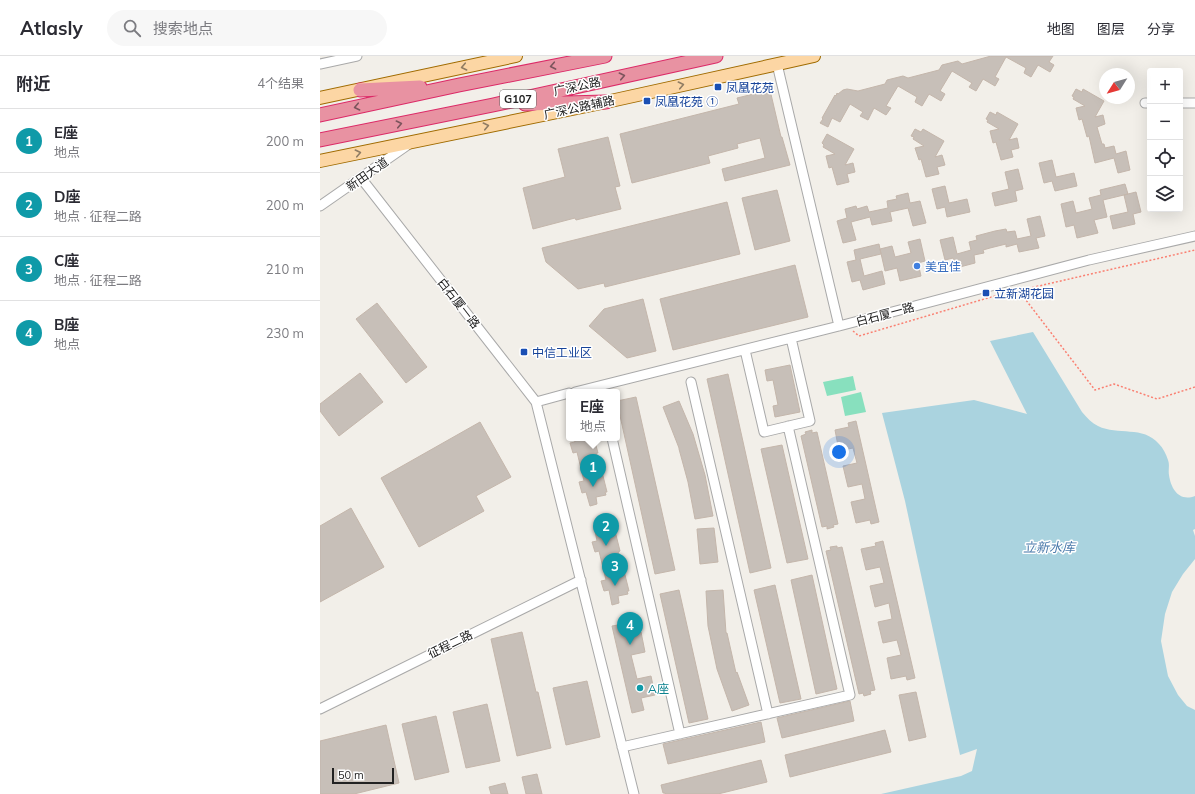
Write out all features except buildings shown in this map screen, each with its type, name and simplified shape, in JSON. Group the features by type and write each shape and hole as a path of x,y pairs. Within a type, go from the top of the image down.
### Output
{"highway":[{"name":"广深公路","path":"320,115 605,56"},
{"name":"广深公路","path":"320,140 493,105 716,56"},
{"path":"360,90 460,85"},
{"path":"493,105 606,102"}],"main road":[{"path":"321,95 360,90 516,56"},
{"name":"广深公路辅路","path":"320,161 606,102 814,56"}],"street":[{"path":"320,64 357,56"},
{"path":"777,64 841,325"},
{"path":"1183,103 1195,103"},
{"name":"新田大道","path":"320,206 414,141"},
{"name":"白石厦一路","path":"361,178 536,402"},
{"name":"白石厦一路","path":"587,389 745,350 1089,260 1195,236"},
{"path":"745,350 764,432 810,421 791,338"},
{"path":"691,382 768,714"},
{"path":"566,394 536,402 634,794"},
{"path":"622,747 850,695 788,426"},
{"path":"613,441 680,734"},
{"name":"征程二路","path":"320,709 580,580"}],"path":[{"path":"841,325 859,336 991,297 1195,250"},
{"path":"1019,291 1095,390 1114,384 1157,399 1195,387"}],"green space":[{"path":"853,376 856,390 827,396 823,382"},
{"path":"861,392 866,412 845,416 841,397"}],"water":[{"name":"立新水库","path":"1033,332 1082,412 1096,425 1106,429 1138,433 1153,438 1163,449 1169,462 1170,480 1174,489 1180,496 1195,496 1195,529 1193,530 1195,536 1195,559 1183,574 1172,592 1165,614 1161,641 1168,676 1178,695 1187,706 1195,710 1195,794 881,794 961,776 972,771 977,749 960,755 905,501 882,413 974,400 1027,414 990,341"}],"place":[{"name":"凤凰花苑","path":"718,87"},
{"name":"凤凰花苑 ①","path":"647,101"},
{"name":"美宜佳","path":"917,266"},
{"name":"立新湖花园","path":"986,293"},
{"name":"中信工业区","path":"524,352"},
{"name":"E座","path":"593,487"},
{"name":"D座","path":"606,546"},
{"name":"C座","path":"615,586"},
{"name":"B座","path":"630,645"},
{"name":"A座","path":"640,688"}]}
